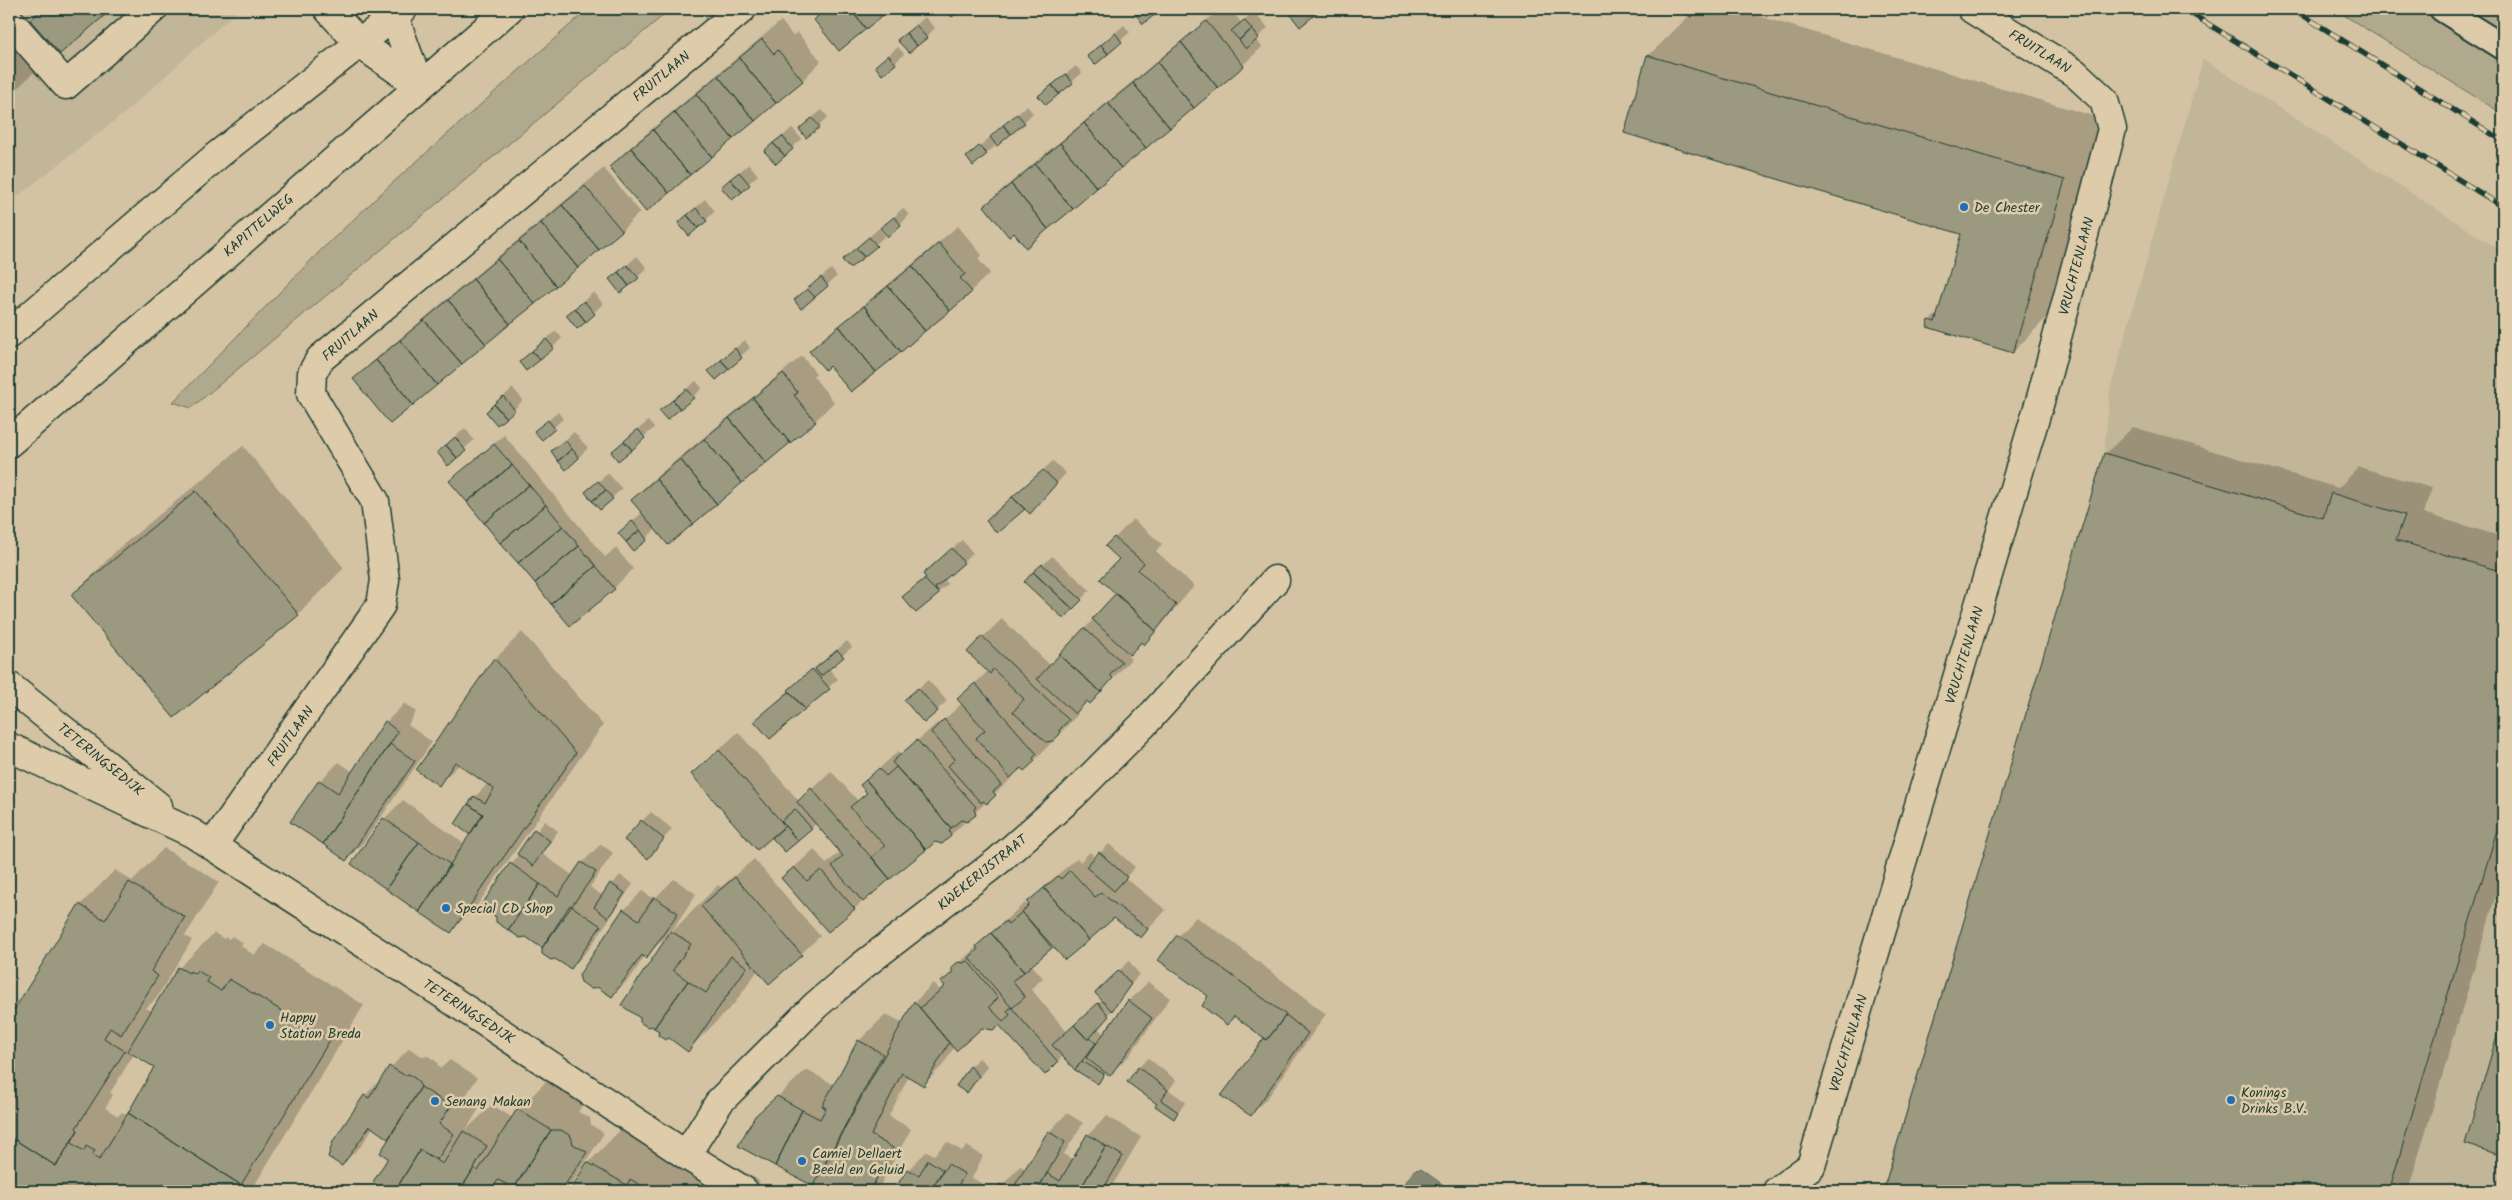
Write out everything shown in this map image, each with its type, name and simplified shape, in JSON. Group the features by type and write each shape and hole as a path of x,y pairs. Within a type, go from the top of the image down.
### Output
{"street":[{"path":"9,20 66,85 153,9"},
{"path":"328,9 358,43 419,86"},
{"name":"KAPITTELWEG","path":"9,442 509,9"},
{"name":"FRUITLAAN","path":"202,840 381,605 385,580 375,501 311,394 312,373 320,359 742,9"},
{"name":"FRUITLAAN","path":"1972,9 2075,72 2104,100"},
{"path":"9,334 219,154 358,43 395,11 419,86"},
{"name":"VRUCHTENLAAN","path":"1777,1191 1811,1166 1817,1147 2041,398 2112,129 2104,100"},
{"name":"KWEKERIJSTRAAT","path":"686,1155 720,1101 816,1005 862,966 998,861 1072,796 1143,725 1274,580"},
{"name":"TETERINGSEDIJK","path":"9,686 202,840 438,991 686,1155 744,1191"},
{"name":"TETERINGSEDIJK","path":"9,747 202,840"}],"lane":[{"path":"2442,9 2503,48"}],"shaded area":[{"path":"9,9 239,9 127,111 9,203"},
{"path":"588,9 671,9 191,408 173,402 319,252 388,187"},
{"path":"2334,9 2420,9 2503,61 2503,114"},
{"path":"2464,9 2503,9 2503,34"},
{"path":"2203,59 2503,252 2503,1191 1882,1191 2104,453 2110,390"},
{"path":"1421,1169 1452,1191 1403,1191 1402,1188 1414,1170"}],"building":[{"path":"43,9 112,9 60,54 30,20"},
{"path":"812,9 850,9 866,29 839,51 814,20 818,16"},
{"path":"850,9 886,9 888,11 866,29"},
{"path":"945,9 960,9 961,10 952,17"},
{"path":"1144,9 1153,9 1157,13 1143,24 1136,15"},
{"path":"1286,9 1322,9 1300,27"},
{"path":"1678,9 1696,9 1691,17"},
{"path":"1244,20 1252,29 1239,40 1231,31"},
{"path":"1206,21 1244,66 1218,88 1181,42"},
{"path":"916,25 927,38 917,46 906,33"},
{"path":"1252,29 1259,38 1246,49 1239,40"},
{"path":"906,33 917,46 909,53 897,40"},
{"path":"1115,33 1122,42 1108,54 1101,45"},
{"path":"762,39 774,54 778,50 803,81 776,103 739,58"},
{"path":"1181,42 1218,88 1194,108 1157,62"},
{"path":"1101,45 1108,54 1095,65 1087,56"},
{"path":"888,55 896,64 882,75 875,66"},
{"name":"De Chester","path":"1647,55 2065,180 2013,353 1927,327 1929,320 1935,322 1961,234 1624,133"},
{"path":"739,58 776,103 755,121 718,76"},
{"path":"1157,62 1194,108 1170,128 1133,83"},
{"path":"1066,74 1073,83 1059,94 1052,85"},
{"path":"718,76 755,121 733,139 696,94"},
{"path":"1133,83 1170,128 1146,148 1108,103"},
{"path":"1052,85 1059,94 1046,105 1038,96"},
{"path":"696,94 733,139 712,157 674,112"},
{"path":"1108,103 1146,148 1121,168 1084,123"},
{"path":"674,112 712,157 690,175 653,130"},
{"path":"1017,114 1025,123 1011,134 1003,125"},
{"path":"812,118 820,127 806,138 799,129"},
{"path":"1084,123 1121,168 1097,188 1060,143"},
{"path":"1003,125 1011,134 997,146 990,137"},
{"path":"653,130 690,175 669,193 631,148"},
{"path":"782,136 793,149 785,156 773,143"},
{"path":"773,143 785,156 776,164 764,151"},
{"path":"1060,143 1097,188 1073,209 1035,164"},
{"path":"979,146 987,154 973,166 966,157"},
{"path":"631,148 669,193 646,212 609,167"},
{"path":"1035,164 1073,209 1048,229 1011,184"},
{"path":"739,172 750,185 742,192 730,179"},
{"path":"730,179 742,192 732,200 721,187"},
{"path":"1011,184 1048,229 1026,248 1014,233 1009,237 984,206"},
{"path":"585,186 622,231 599,250 562,205"},
{"path":"562,205 599,250 578,268 541,223"},
{"path":"696,208 707,221 698,228 687,215"},
{"path":"687,215 698,228 689,236 678,223"},
{"path":"894,217 901,225 888,237 880,228"},
{"path":"541,223 578,268 556,286 519,241"},
{"path":"869,237 877,246 864,257 856,248"},
{"path":"519,241 556,286 535,304 497,259"},
{"path":"939,243 965,274 960,278 972,292 950,311 912,266"},
{"path":"856,248 864,257 850,268 842,260"},
{"path":"497,259 535,304 510,324 473,279"},
{"path":"627,265 639,278 629,286 618,272"},
{"path":"912,266 950,311 925,331 888,286"},
{"path":"618,272 629,286 620,293 609,279"},
{"path":"821,277 828,286 815,297 807,289"},
{"path":"473,279 510,324 486,344 448,300"},
{"path":"888,286 925,331 901,352 864,306"},
{"path":"807,289 815,297 801,309 794,300"},
{"path":"448,300 486,344 462,364 424,320"},
{"path":"584,301 595,314 586,322 575,308"},
{"path":"864,306 901,352 876,372 839,326"},
{"path":"575,308 586,322 577,329 566,315"},
{"path":"424,320 462,364 437,385 400,340"},
{"path":"839,326 876,372 851,392 829,366 825,370 809,351"},
{"path":"546,339 554,348 540,360 532,351"},
{"path":"400,340 437,385 413,405 376,360"},
{"path":"735,348 742,358 729,369 721,360"},
{"path":"532,351 540,360 526,371 519,362"},
{"path":"376,360 413,405 390,424 353,379"},
{"path":"721,360 729,369 716,380 708,371"},
{"path":"783,373 798,393 794,395 816,422 790,443 753,398"},
{"path":"686,389 694,398 680,409 673,400"},
{"path":"503,396 515,410 506,418 494,404"},
{"path":"753,398 790,443 766,463 729,418"},
{"path":"673,400 680,409 667,420 659,411"},
{"path":"494,404 506,418 497,425 486,412"},
{"path":"729,418 766,463 742,483 704,439"},
{"path":"548,420 555,429 542,440 534,431"},
{"path":"638,429 645,438 632,450 624,441"},
{"path":"455,437 466,451 457,458 446,445"},
{"path":"704,439 742,483 717,504 680,459"},
{"path":"565,440 572,449 558,461 551,451"},
{"path":"624,441 632,450 618,461 611,452"},
{"path":"494,444 512,465 467,502 449,481"},
{"path":"446,445 457,458 448,466 437,452"},
{"path":"572,449 579,458 566,470 558,461"},
{"path":"2104,453 2323,518 2331,493 2405,515 2396,540 2503,572 2503,810 2389,1191 1883,1191"},
{"path":"680,459 717,504 693,524 656,479"},
{"path":"512,465 529,485 484,523 467,502"},
{"path":"1043,470 1057,483 1030,514 1012,497"},
{"path":"656,479 693,524 668,545 631,500"},
{"path":"598,481 606,490 592,501 585,492"},
{"path":"529,485 546,505 500,543 484,523"},
{"path":"606,490 613,499 600,510 592,501"},
{"path":"196,491 299,615 174,718 71,595"},
{"path":"1012,497 1025,509 997,533 986,521"},
{"path":"546,505 563,526 518,563 500,543"},
{"path":"632,521 640,530 626,542 618,533"},
{"path":"563,526 579,546 535,583 518,563"},
{"path":"640,530 647,540 633,551 626,542"},
{"path":"1114,537 1144,563 1138,570 1176,605 1156,631 1100,579 1119,559 1105,546"},
{"path":"579,546 596,566 551,604 535,583"},
{"path":"952,548 964,563 935,588 939,594 924,579 926,578 923,574"},
{"path":"1042,564 1082,600 1073,609 1033,572"},
{"path":"596,566 615,589 570,626 551,604"},
{"path":"1033,572 1073,609 1064,619 1024,582"},
{"path":"924,579 939,594 916,613 902,597"},
{"path":"1116,593 1156,631 1144,645 1141,642 1130,655 1092,619"},
{"path":"1084,628 1122,662 1110,675 1113,678 1101,692 1059,655"},
{"path":"982,636 1069,720 1059,730 1060,734 1053,741 1046,742 1013,712 1024,699 993,669 990,674 967,652"},
{"path":"837,650 844,657 821,676 815,669"},
{"path":"1059,655 1101,692 1090,704 1087,701 1075,714 1037,679"},
{"path":"494,658 576,753 451,933 419,912 483,814 468,804 474,796 485,803 494,789 455,762 439,786 416,770"},
{"path":"812,669 830,689 805,709 788,690"},
{"path":"975,683 1037,754 1033,758 1035,761 1024,771 1021,768 1010,778 976,738 985,730 957,699"},
{"path":"918,688 938,711 924,723 904,700"},
{"path":"789,692 805,709 770,739 754,721"},
{"path":"944,719 1001,785 993,792 996,795 987,804 983,801 981,803 948,766 955,759 931,732"},
{"path":"385,721 398,732 323,844 290,822 319,780 338,793"},
{"path":"917,740 976,807 974,809 976,815 967,822 961,820 951,828 892,762"},
{"path":"390,744 415,761 346,861 323,844"},
{"path":"719,750 785,826 757,850 691,774"},
{"path":"896,767 951,828 949,830 951,836 942,844 935,842 926,850 866,780 879,768 886,776"},
{"path":"866,780 926,850 890,879 872,857 885,846 850,807 867,793 860,785"},
{"path":"811,788 890,879 863,902 832,866 843,856 797,802"},
{"path":"468,804 483,814 470,835 455,824"},
{"path":"795,809 812,829 798,841 781,821"},
{"path":"383,818 419,842 386,889 351,864"},
{"path":"641,820 664,839 648,859 624,840"},
{"path":"785,826 798,841 785,852 772,838"},
{"path":"534,829 550,841 533,866 517,854"},
{"path":"419,842 451,865 419,912 386,889"},
{"path":"1099,852 1127,877 1114,891 1086,867"},
{"path":"581,862 596,872 542,948 526,937 520,938 508,930 540,884 558,896"},
{"path":"510,863 540,884 508,930 496,922 496,917 481,906"},
{"path":"794,867 807,881 821,870 855,909 828,932 781,878"},
{"path":"1070,870 1095,897 1101,893 1148,929 1141,938 1114,918 1089,940 1044,888 1058,876 1061,879"},
{"path":"735,877 802,955 769,984 701,906"},
{"path":"129,882 185,917 151,971 158,976 121,1035 110,1028 104,1038 125,1051 76,1128 78,1130 56,1166 9,1136 9,1018 79,904 105,920"},
{"path":"610,883 625,893 608,918 594,907"},
{"path":"1044,888 1089,940 1065,960 1022,912 1029,905 1027,902"},
{"path":"654,897 678,913 646,959 642,955 612,997 597,987 591,989 581,982 579,975 623,909 639,920"},
{"path":"570,905 601,926 571,969 555,959 551,960 542,954 542,948"},
{"path":"1022,912 1052,948 1024,972 991,933 1006,921 1008,924"},
{"path":"671,931 691,944 673,970 688,981 654,1028 651,1026 647,1027 640,1022 640,1018 621,1005"},
{"path":"991,933 1024,972 1012,981 1025,997 1012,1008 969,958 978,949 976,946"},
{"path":"1177,935 1286,1015 1267,1040 1234,1016 1227,1025 1202,1006 1208,996 1158,960"},
{"path":"731,956 747,967 688,1052 669,1038 665,1040 658,1035 659,1031 654,1028 688,981 706,993"},
{"path":"967,960 998,998 989,1007 1003,1021 1010,1015 1007,1011 1011,1007 1058,1062 1045,1075 999,1025 993,1030 982,1028 956,1051 920,1008 945,986 941,982 952,973 952,967 958,962 964,963"},
{"path":"178,967 195,974 197,970 209,978 207,982 221,991 229,979 330,1040 241,1185 128,1113 154,1067 127,1051"},
{"path":"1119,970 1131,984 1112,1011 1095,993"},
{"path":"1128,1000 1152,1018 1110,1076 1086,1058"},
{"path":"914,1001 949,1043 924,1086 902,1073 871,1135 893,1148 870,1191 822,1191 813,1186"},
{"path":"1098,1003 1109,1016 1088,1040 1074,1025"},
{"path":"1286,1015 1308,1033 1251,1116 1221,1096 1264,1038 1267,1040"},
{"path":"2503,1015 2503,1156 2465,1144"},
{"path":"1074,1025 1088,1040 1090,1038 1096,1043 1075,1070 1052,1045"},
{"path":"858,1040 883,1054 813,1186 775,1166 802,1110 820,1119 826,1108 822,1106"},
{"path":"1082,1061 1104,1074 1098,1084 1075,1070"},
{"path":"389,1066 404,1075 409,1074 417,1080 421,1087 388,1139 370,1126 342,1166 328,1157 333,1141 364,1095 369,1098"},
{"path":"970,1066 979,1076 967,1093 956,1086"},
{"path":"1138,1067 1168,1090 1161,1100 1178,1112 1174,1119 1155,1106 1157,1104 1127,1082"},
{"path":"421,1087 451,1106 439,1124 454,1134 437,1160 420,1150 395,1191 386,1191 373,1182 388,1158 380,1153"},
{"path":"777,1096 802,1110 775,1166 738,1146 755,1116"},
{"path":"517,1109 551,1130 514,1188 498,1180 491,1191 460,1191 474,1168 478,1171"},
{"path":"128,1113 241,1185 238,1191 99,1191 86,1183 81,1191 9,1191 9,1136 56,1166 78,1130 71,1143 84,1151 86,1146 95,1151 92,1155 99,1160"},
{"path":"551,1130 561,1130 571,1136 573,1144 587,1152 561,1191 519,1191 514,1188"},
{"path":"463,1131 487,1146 460,1191 395,1191 420,1150 443,1164"},
{"path":"1048,1131 1065,1142 1037,1191 996,1191 1000,1184 1012,1190"},
{"path":"1087,1134 1106,1146 1079,1191 1037,1191 1047,1173 1060,1181"},
{"path":"1106,1146 1123,1156 1102,1191 1079,1191"},
{"path":"928,1160 943,1170 930,1191 894,1191 907,1169 919,1175"},
{"path":"587,1162 627,1185 630,1179 651,1191 570,1191"},
{"path":"948,1164 965,1174 955,1191 930,1191"}],"railway":[{"path":"2184,9 2503,207"},
{"path":"2293,9 2503,141"}],"place":[{"name":"De Chester","path":"1964,207"},
{"name":"Special CD Shop","path":"446,908"},
{"name":"Happy Station Breda","path":"270,1025"},
{"name":"Konings Drinks B.V.","path":"2231,1100"},
{"name":"Senang Makan","path":"435,1101"},
{"name":"Camiel Dellaert Beeld en Geluid","path":"802,1161"}]}
